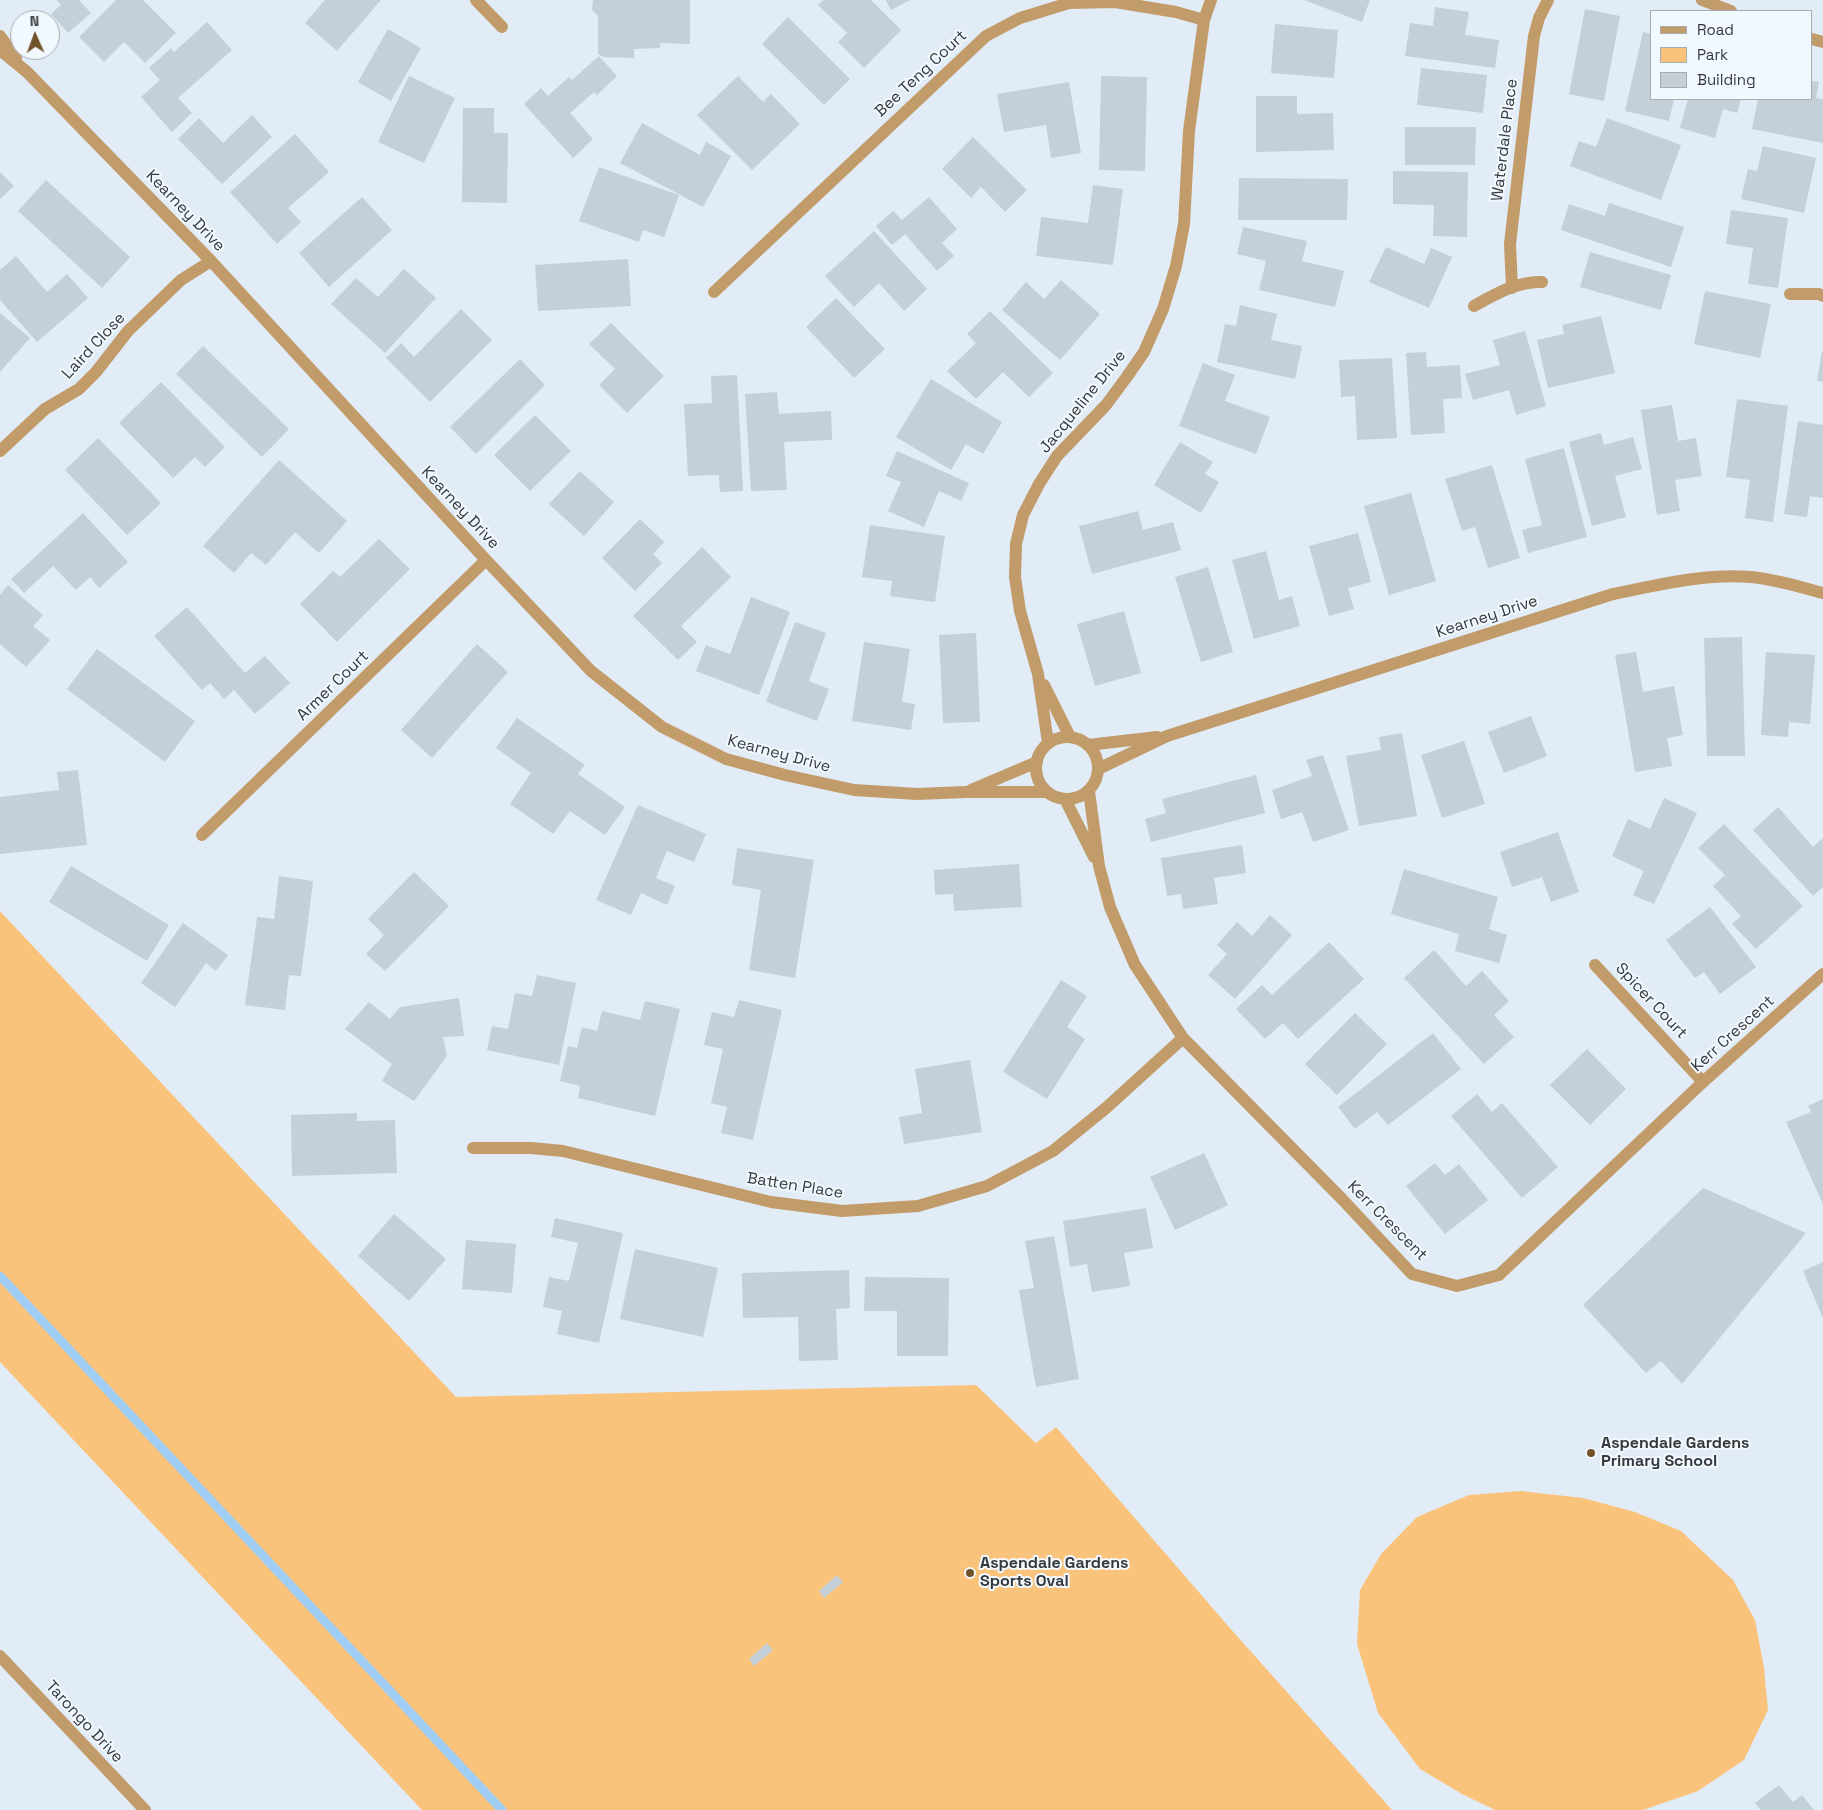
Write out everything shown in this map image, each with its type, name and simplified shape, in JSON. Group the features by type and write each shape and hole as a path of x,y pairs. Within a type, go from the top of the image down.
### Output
{"street":[{"path":"476,0 502,27"},
{"name":"Jacqueline Drive","path":"1048,743 1038,674 1020,611 1015,577 1016,544 1023,515 1039,484 1057,456 1106,404 1126,378 1144,352 1163,309 1176,266 1184,224 1189,131 1204,20 1211,0"},
{"name":"Waterdale Place","path":"1512,288 1510,244 1534,36 1539,18 1548,0"},
{"path":"1702,0 1728,10"},
{"name":"Bee Teng Court","path":"714,292 986,36 1020,18 1069,3 1116,2 1176,12 1204,20"},
{"name":"Kearney Drive","path":"0,36 27,72"},
{"name":"Kearney Drive","path":"0,50 27,72 211,261 486,560 591,671 662,727 726,759 785,775 854,790 917,794 1047,792"},
{"name":"Laird Close","path":"0,451 45,409 79,389 96,372 128,332 148,312 181,280 211,261"},
{"path":"1474,306 1495,295 1528,282 1542,282"},
{"path":"1790,294 1822,292"},
{"name":"Armer Court","path":"202,835 486,560"},
{"name":"Kearney Drive","path":"1098,769 1167,736 1613,594 1667,583 1706,578 1751,577 1823,593"},
{"name":"Jacqueline Drive","path":"1038,674 1070,737"},
{"name":"Kearney Drive","path":"1088,745 1167,736"},
{"path":"1062,737 1070,737 1079,739 1094,751 1098,769 1097,777 1089,791 1074,798 1065,799 1055,797 1047,792 1038,778 1037,762 1039,755 1048,743 1062,737"},
{"name":"Kearney Drive","path":"966,792 1037,762"},
{"name":"Kerr Crescent","path":"1089,791 1099,866 1110,907 1135,965 1183,1038 1342,1199 1412,1274 1457,1286 1499,1274 1703,1082 1823,974"},
{"name":"Kerr Crescent","path":"1065,799 1099,866"},
{"name":"Spicer Court","path":"1595,965 1703,1082"},
{"name":"Batten Place","path":"472,1148 531,1148 563,1151 771,1202 842,1211 918,1206 987,1186 1053,1151 1106,1108 1183,1038"},
{"name":"Tarongo Drive","path":"0,1656 145,1810"}],"green space":[{"path":"0,911 456,1397 976,1385 1036,1443 1056,1427 1229,1627 1392,1810 422,1810 0,1362"},
{"path":"1521,1491 1583,1498 1635,1512 1681,1531 1733,1580 1755,1620 1764,1668 1768,1710 1744,1760 1698,1791 1643,1810 1495,1810 1462,1794 1420,1769 1378,1713 1357,1644 1360,1590 1381,1554 1417,1517 1469,1495"}],"building":[{"path":"57,0 79,0 91,13 68,33 60,24 60,10 55,10 61,5"},
{"path":"116,0 143,0 176,33 145,63 124,42 104,62 79,37"},
{"path":"325,0 381,0 337,51 305,23"},
{"path":"593,0 690,0 690,44 660,43 660,48 634,49 634,58 604,57 598,54 598,16 592,10"},
{"path":"823,0 871,0 901,30 864,68 838,42 847,33 818,5"},
{"path":"886,0 910,0 891,10"},
{"path":"1304,0 1370,0 1362,22"},
{"path":"1435,7 1469,12 1465,35 1499,40 1495,68 1405,56 1410,23 1433,26"},
{"path":"1585,9 1620,16 1604,101 1569,94"},
{"path":"788,17 850,79 824,105 762,44"},
{"path":"207,22 232,50 178,98 192,113 172,132 141,97 160,80 149,68 171,48 174,52"},
{"path":"1275,24 1338,30 1334,78 1271,73"},
{"path":"388,29 421,48 391,101 358,82"},
{"path":"1643,32 1650,34 1650,100 1674,100 1669,121 1625,111"},
{"path":"599,56 617,76 597,95 594,92 570,113 593,139 573,158 524,104 541,88 548,96 569,77 572,80"},
{"path":"1421,68 1487,75 1483,113 1417,105"},
{"path":"409,76 455,98 424,163 378,142"},
{"path":"738,76 763,102 771,94 800,124 752,170 697,115"},
{"path":"1101,76 1147,77 1145,171 1099,170"},
{"path":"1813,81 1819,82 1816,98 1823,99 1823,143 1752,129 1758,100 1813,100"},
{"path":"1069,82 1081,153 1051,158 1046,125 1004,132 997,94"},
{"path":"1256,96 1297,96 1297,114 1333,113 1334,150 1256,152"},
{"path":"1688,100 1741,100 1737,113 1723,109 1715,138 1680,128"},
{"path":"463,108 494,108 494,133 508,133 507,203 462,202"},
{"path":"252,115 272,137 222,184 178,139 199,118 223,143"},
{"path":"1607,118 1681,145 1661,200 1570,166 1579,141 1596,147"},
{"path":"642,123 700,155 706,142 731,156 703,207 620,163"},
{"path":"1405,127 1476,127 1475,165 1405,165"},
{"path":"295,134 329,172 288,208 301,222 277,244 230,192"},
{"path":"973,137 1027,190 1005,212 981,187 971,198 942,169"},
{"path":"1763,146 1816,158 1804,213 1741,199 1748,169 1757,171"},
{"path":"599,167 679,195 664,237 643,230 639,242 579,221"},
{"path":"1393,171 1468,172 1467,237 1433,236 1434,205 1393,204"},
{"path":"0,172 14,186 0,199"},
{"path":"1239,178 1348,179 1347,220 1238,220"},
{"path":"46,180 130,257 102,288 18,211"},
{"path":"1093,185 1123,189 1113,265 1036,256 1041,217 1088,223"},
{"path":"362,197 392,230 329,287 299,253"},
{"path":"929,197 957,229 942,243 954,256 937,271 905,234 892,245 876,226 893,211 902,220"},
{"path":"1609,203 1684,227 1671,267 1561,230 1569,204 1605,216"},
{"path":"1731,210 1788,218 1778,288 1748,284 1753,248 1726,244"},
{"path":"1243,227 1307,241 1302,261 1344,271 1335,307 1259,290 1266,261 1237,254"},
{"path":"874,231 927,289 904,311 879,283 854,307 825,276"},
{"path":"1386,247 1424,264 1431,248 1452,257 1429,308 1369,282"},
{"path":"1590,252 1671,275 1661,310 1580,287"},
{"path":"16,256 47,292 67,274 88,298 37,342 0,300 0,270"},
{"path":"628,259 631,306 538,311 535,265"},
{"path":"404,269 436,298 385,353 331,304 356,278 378,297"},
{"path":"1061,280 1100,314 1060,360 1002,310 1026,282 1044,299"},
{"path":"1705,291 1771,304 1760,358 1694,344"},
{"path":"836,298 885,349 854,378 806,327"},
{"path":"1240,305 1277,314 1271,340 1302,346 1295,379 1217,362 1225,324 1236,326"},
{"path":"461,309 492,340 430,402 386,358 401,343 414,357"},
{"path":"990,311 1053,373 1029,397 1003,372 976,399 947,371 976,343 967,334"},
{"path":"0,313 30,338 0,372"},
{"path":"1601,316 1615,373 1548,388 1537,340 1564,334 1562,325"},
{"path":"611,323 664,376 627,413 599,385 615,369 589,344"},
{"path":"1525,331 1546,406 1516,415 1509,390 1473,400 1465,374 1500,365 1493,340"},
{"path":"203,346 289,429 262,457 176,374"},
{"path":"1823,351 1823,382 1817,381"},
{"path":"1426,352 1427,367 1460,365 1462,398 1443,399 1445,433 1411,435 1406,353"},
{"path":"1392,358 1397,438 1357,440 1355,396 1341,397 1339,360"},
{"path":"520,359 545,385 476,454 450,427"},
{"path":"1203,363 1235,375 1225,401 1270,417 1256,454 1179,426"},
{"path":"737,375 743,491 720,492 719,475 688,476 684,404 712,403 711,376"},
{"path":"931,379 1002,422 983,454 966,444 951,470 896,437"},
{"path":"161,382 225,447 205,467 195,457 173,478 119,423"},
{"path":"777,392 779,414 831,411 832,440 784,442 787,490 751,491 745,394"},
{"path":"1737,399 1788,406 1773,522 1745,518 1750,480 1726,477"},
{"path":"1672,405 1678,441 1696,438 1702,476 1675,480 1680,511 1657,515 1641,410"},
{"path":"535,415 571,451 530,491 494,455"},
{"path":"1798,421 1823,425 1823,498 1810,496 1807,517 1784,514"},
{"path":"1601,433 1604,445 1633,437 1642,469 1615,476 1626,517 1592,526 1569,442"},
{"path":"98,438 161,503 127,535 65,470"},
{"path":"1180,442 1213,462 1205,474 1219,482 1201,513 1154,485"},
{"path":"1564,448 1587,537 1528,553 1522,530 1542,525 1525,459"},
{"path":"897,451 969,483 961,501 939,491 924,527 888,511 901,482 886,476"},
{"path":"279,460 347,521 319,553 295,532 266,565 251,553 234,573 203,546"},
{"path":"1492,465 1520,558 1488,568 1475,527 1462,531 1445,479"},
{"path":"580,471 614,502 584,536 549,504"},
{"path":"1411,493 1436,581 1389,595 1364,506"},
{"path":"1138,511 1143,530 1173,522 1181,550 1092,574 1079,526"},
{"path":"83,513 128,562 99,588 90,577 76,590 53,566 24,593 11,579"},
{"path":"640,519 664,542 653,554 662,563 635,591 602,558"},
{"path":"870,525 945,536 935,602 890,596 892,581 862,577"},
{"path":"1358,533 1371,582 1348,588 1354,609 1329,616 1309,546"},
{"path":"379,539 410,569 337,642 300,604 333,571 340,577"},
{"path":"702,547 731,577 681,626 697,642 678,660 633,616"},
{"path":"1266,551 1279,600 1292,596 1300,626 1254,639 1232,560"},
{"path":"1208,567 1233,652 1201,662 1175,577"},
{"path":"8,585 43,615 33,626 50,640 26,667 0,644 0,595"},
{"path":"751,597 790,612 759,695 696,671 706,645 730,654"},
{"path":"187,607 245,673 265,656 290,683 255,714 234,690 224,699 210,683 202,690 154,636"},
{"path":"1124,611 1141,673 1095,686 1077,624"},
{"path":"795,622 826,633 809,681 829,689 817,721 766,702"},
{"path":"976,633 980,722 943,723 939,635"},
{"path":"1742,637 1745,756 1707,756 1704,638"},
{"path":"864,642 910,649 902,702 915,704 911,730 852,721"},
{"path":"477,644 508,672 432,758 401,730"},
{"path":"97,649 195,721 165,762 67,689"},
{"path":"1636,652 1643,692 1674,686 1683,735 1667,738 1672,766 1635,772 1615,655"},
{"path":"1766,652 1815,655 1810,724 1789,722 1788,737 1761,735"},
{"path":"1531,716 1547,756 1504,773 1488,732"},
{"path":"517,718 585,765 578,774 625,807 605,835 570,811 553,834 510,804 531,773 496,748"},
{"path":"1402,733 1417,816 1359,826 1346,756 1381,750 1379,737"},
{"path":"1464,741 1485,804 1442,818 1421,755"},
{"path":"1323,755 1349,830 1313,842 1302,812 1281,819 1272,790 1312,776 1306,760"},
{"path":"78,770 87,845 0,854 0,797 59,790 57,772"},
{"path":"1256,775 1265,813 1151,842 1145,819 1166,813 1162,799"},
{"path":"1664,798 1697,813 1654,904 1633,895 1644,871 1612,856 1628,819 1650,829"},
{"path":"638,805 706,834 694,862 667,851 656,878 675,886 667,905 641,893 631,915 596,900"},
{"path":"1778,807 1813,847 1823,838 1823,887 1813,896 1753,830"},
{"path":"1724,824 1803,906 1756,949 1732,924 1741,916 1713,886 1725,875 1698,848"},
{"path":"1558,832 1579,892 1551,902 1542,877 1512,887 1500,852"},
{"path":"1242,845 1246,873 1214,878 1218,904 1183,909 1181,894 1167,896 1161,858"},
{"path":"737,848 814,860 795,978 749,970 761,890 732,885"},
{"path":"1019,864 1022,907 954,911 953,894 935,895 934,870"},
{"path":"71,866 169,925 147,961 49,902"},
{"path":"1404,869 1498,897 1489,929 1507,935 1499,963 1455,951 1459,934 1391,914"},
{"path":"414,872 449,906 385,971 366,954 384,935 368,919"},
{"path":"279,876 313,881 301,976 289,975 285,1010 245,1005 257,917 274,919"},
{"path":"1710,907 1756,967 1720,994 1704,972 1695,978 1666,940"},
{"path":"1270,915 1292,935 1235,999 1208,975 1227,954 1217,945 1237,922 1252,936"},
{"path":"183,923 228,955 216,971 206,963 175,1007 141,983"},
{"path":"1329,942 1364,979 1298,1039 1283,1023 1265,1039 1236,1009 1262,985 1272,995"},
{"path":"1434,950 1466,986 1482,971 1509,1001 1494,1015 1514,1037 1484,1064 1404,978"},
{"path":"537,975 576,983 559,1065 487,1050 492,1026 508,1029 515,993 532,996"},
{"path":"1061,980 1087,996 1067,1027 1085,1039 1047,1099 1003,1072"},
{"path":"459,998 464,1036 443,1037 447,1056 414,1101 382,1081 392,1064 345,1029 369,1002 390,1019 400,1007"},
{"path":"739,1000 782,1010 753,1140 721,1133 727,1107 711,1103 723,1049 704,1045 712,1012 734,1017"},
{"path":"645,1001 680,1009 655,1116 578,1098 580,1086 560,1081 568,1046 577,1048 582,1027 597,1031 602,1011 640,1020"},
{"path":"1355,1013 1387,1044 1337,1095 1305,1064"},
{"path":"1433,1033 1461,1069 1388,1125 1377,1112 1355,1129 1338,1107"},
{"path":"1587,1049 1626,1089 1590,1125 1550,1085"},
{"path":"970,1060 982,1132 904,1144 899,1117 922,1113 915,1069"},
{"path":"1477,1094 1492,1112 1502,1103 1558,1167 1522,1198 1451,1116"},
{"path":"1823,1099 1823,1204 1786,1122 1811,1112 1808,1106"},
{"path":"357,1113 357,1121 395,1120 397,1173 292,1176 291,1115"},
{"path":"1204,1153 1228,1205 1175,1230 1150,1177"},
{"path":"1435,1163 1445,1175 1459,1164 1488,1200 1445,1234 1406,1186"},
{"path":"1703,1188 1806,1233 1682,1384 1661,1361 1646,1373 1583,1305"},
{"path":"1146,1208 1153,1248 1124,1253 1130,1286 1092,1292 1087,1264 1070,1267 1063,1221"},
{"path":"394,1214 446,1259 409,1301 358,1256"},
{"path":"555,1218 623,1233 599,1343 557,1334 562,1311 543,1307 549,1277 569,1281 578,1243 551,1237"},
{"path":"1054,1236 1079,1379 1036,1387 1019,1290 1034,1288 1025,1241"},
{"path":"466,1240 516,1244 512,1293 462,1289"},
{"path":"635,1249 718,1268 703,1337 620,1319"},
{"path":"1823,1262 1823,1318 1803,1271"},
{"path":"849,1270 850,1308 836,1309 838,1360 799,1361 798,1317 743,1318 742,1273"},
{"path":"865,1277 949,1278 948,1356 897,1356 897,1311 864,1311"},
{"path":"837,1575 843,1582 824,1598 819,1591"},
{"path":"767,1643 773,1650 754,1666 749,1659"},
{"path":"1779,1785 1793,1802 1802,1795 1814,1810 1761,1810 1755,1803"}],"waterway":[{"path":"0,1276 502,1810"}],"place":[{"name":"Aspendale Gardens Primary School","path":"1591,1453"},
{"name":"Aspendale Gardens Sports Oval","path":"970,1573"}]}
